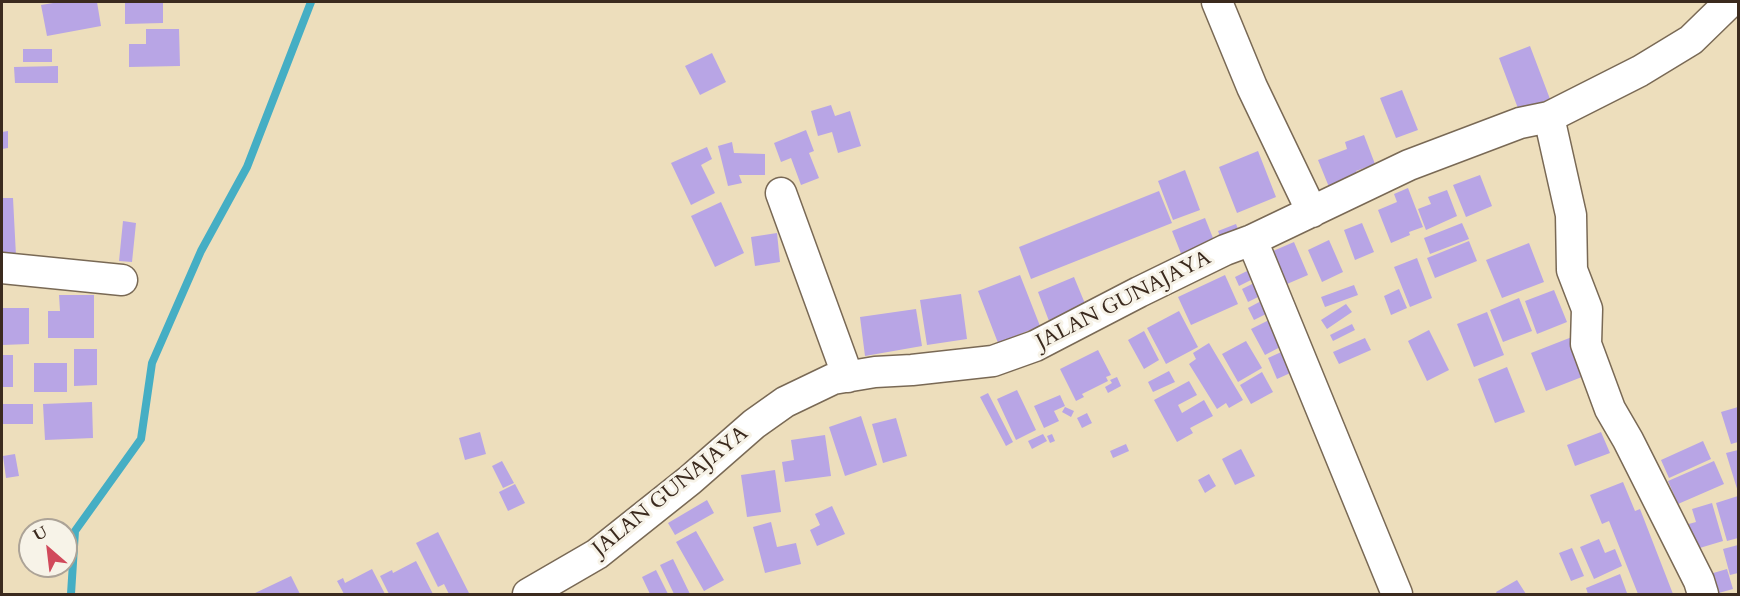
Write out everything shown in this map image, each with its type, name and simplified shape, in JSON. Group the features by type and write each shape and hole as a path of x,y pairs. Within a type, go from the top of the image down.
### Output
{"street":[{"path":"1217,2 1252,87 1312,212"},
{"name":"JALAN GUNAJAYA","path":"528,594 597,554 690,480 754,423 785,402 833,379 993,361 1035,346 1171,276 1312,212 1408,165 1520,123 1549,117 1640,71 1691,40 1730,2"},
{"path":"1549,117 1571,215 1572,270 1587,309 1586,344 1610,409 1699,580 1703,594"},
{"path":"781,193 848,376"},
{"path":"1252,240 1397,594"},
{"path":"2,268 122,280"}],"building":[{"path":"59,2 97,2 101,26 47,36 41,5"},
{"path":"125,2 163,2 163,23 125,24"},
{"path":"146,29 179,29 180,66 129,67 129,44 146,44"},
{"path":"1530,46 1550,99 1519,111 1499,58"},
{"path":"23,49 52,49 52,62 23,62"},
{"path":"712,53 726,82 700,95 685,66"},
{"path":"58,66 58,83 15,83 14,67"},
{"path":"1402,90 1418,130 1396,138 1380,98"},
{"path":"831,105 835,116 850,111 861,146 838,153 832,132 818,136 811,111"},
{"path":"806,130 814,151 809,153 819,178 801,185 791,158 781,162 774,143"},
{"path":"8,131 8,148 2,149 2,132"},
{"path":"1364,135 1375,164 1356,171 1358,175 1329,187 1318,160 1347,149 1345,142"},
{"path":"732,142 734,153 765,154 765,175 739,175 742,183 728,186 718,146"},
{"path":"707,147 712,159 701,165 715,193 691,205 671,163"},
{"path":"1258,151 1276,197 1237,213 1219,167"},
{"path":"1185,170 1200,210 1173,220 1158,181"},
{"path":"1480,175 1492,206 1466,217 1453,185"},
{"path":"1408,188 1423,227 1391,243 1378,210 1397,202 1394,194"},
{"path":"1447,190 1457,216 1426,230 1418,209 1431,204 1428,197"},
{"path":"1159,191 1172,223 1031,279 1019,247"},
{"path":"2,198 13,198 16,256 2,257"},
{"path":"721,202 744,253 715,267 691,216"},
{"path":"1205,218 1217,248 1184,261 1172,231"},
{"path":"123,221 136,223 132,262 119,261"},
{"path":"1362,223 1374,252 1355,260 1344,230"},
{"path":"1462,223 1469,239 1430,254 1424,238"},
{"path":"1236,224 1241,237 1223,244 1218,231"},
{"path":"777,233 780,262 755,266 751,237"},
{"path":"1329,240 1343,272 1322,282 1308,250"},
{"path":"1469,241 1477,261 1435,278 1427,258"},
{"path":"1294,242 1308,275 1287,284 1273,251"},
{"path":"1529,243 1544,282 1502,298 1486,260"},
{"path":"1417,258 1432,298 1410,307 1394,267"},
{"path":"1249,270 1253,279 1239,286 1235,277"},
{"path":"1020,275 1040,326 998,343 978,291"},
{"path":"1225,275 1238,304 1191,325 1178,297"},
{"path":"1074,277 1086,306 1049,321 1038,292"},
{"path":"1254,283 1260,296 1248,302 1242,289"},
{"path":"1354,285 1358,295 1325,307 1321,297"},
{"path":"1399,289 1407,308 1391,315 1384,296"},
{"path":"1554,290 1567,322 1537,334 1525,301"},
{"path":"961,294 967,339 927,345 920,300"},
{"path":"59,295 94,295 94,338 48,338 48,311 60,311"},
{"path":"1519,298 1532,331 1503,342 1490,310"},
{"path":"1263,300 1270,312 1254,320 1248,308"},
{"path":"1346,304 1352,312 1327,329 1321,320"},
{"path":"2,308 29,308 29,344 2,345"},
{"path":"916,309 922,346 865,356 860,317"},
{"path":"1179,311 1198,347 1166,364 1147,328"},
{"path":"1487,312 1504,355 1474,367 1457,324"},
{"path":"1271,319 1284,345 1265,355 1251,329"},
{"path":"1352,324 1355,330 1333,341 1330,335"},
{"path":"1429,330 1449,370 1427,381 1408,341"},
{"path":"1144,331 1159,360 1144,369 1128,340"},
{"path":"1572,337 1587,375 1546,391 1531,353"},
{"path":"1365,338 1371,350 1339,364 1333,352"},
{"path":"1246,341 1262,368 1238,382 1222,354"},
{"path":"1209,343 1243,400 1229,408 1226,403 1217,409 1189,364 1196,359 1193,353"},
{"path":"74,349 97,349 97,385 74,386"},
{"path":"1288,349 1297,370 1277,379 1268,358"},
{"path":"1098,350 1111,375 1106,377 1108,381 1082,394 1084,397 1076,401 1060,369"},
{"path":"2,355 13,355 13,387 2,387"},
{"path":"34,363 67,363 67,392 34,392"},
{"path":"1507,367 1525,412 1495,423 1478,379"},
{"path":"1169,371 1175,382 1153,392 1148,382"},
{"path":"1262,372 1273,392 1251,404 1240,385"},
{"path":"1117,377 1121,386 1108,393 1105,387 1112,383 1110,380"},
{"path":"1189,381 1197,395 1178,405 1182,413 1204,400 1213,416 1190,428 1193,433 1177,442 1154,400"},
{"path":"1017,390 1036,430 1016,440 997,399"},
{"path":"988,393 1013,442 1006,446 980,397"},
{"path":"1060,395 1065,406 1054,411 1059,421 1044,428 1034,406"},
{"path":"92,402 93,438 45,440 43,404"},
{"path":"2,404 33,404 33,424 2,424"},
{"path":"1065,407 1074,411 1071,417 1062,412"},
{"path":"1738,407 1738,442 1731,444 1721,412"},
{"path":"1087,413 1092,423 1082,428 1077,418"},
{"path":"861,416 877,465 845,476 829,427"},
{"path":"896,418 907,456 883,463 872,424"},
{"path":"480,432 486,454 465,460 459,438"},
{"path":"1601,432 1610,453 1575,466 1567,445"},
{"path":"1043,434 1047,441 1032,449 1028,441"},
{"path":"1052,434 1055,441 1050,443 1047,436"},
{"path":"825,435 831,476 785,482 782,462 794,460 791,440"},
{"path":"1703,441 1711,459 1669,478 1661,460"},
{"path":"1126,444 1129,451 1113,458 1110,451"},
{"path":"1241,449 1255,476 1235,485 1222,459"},
{"path":"1738,450 1738,492 1726,453"},
{"path":"15,454 19,476 6,478 3,456"},
{"path":"502,461 514,483 503,488 492,466"},
{"path":"1714,461 1724,484 1678,504 1668,481"},
{"path":"775,470 781,512 747,517 741,475"},
{"path":"1209,474 1216,486 1205,493 1198,480"},
{"path":"1623,482 1635,511 1640,509 1673,594 1638,594 1609,521 1602,524 1590,495"},
{"path":"515,484 525,503 508,511 499,492"},
{"path":"1738,496 1738,538 1727,541 1716,503"},
{"path":"707,500 714,513 675,535 668,523"},
{"path":"1712,503 1723,541 1693,550 1685,525 1696,522 1692,509"},
{"path":"832,506 845,534 817,546 810,530 820,525 815,514"},
{"path":"771,522 777,547 796,543 801,564 765,573 753,527"},
{"path":"696,531 724,580 704,591 676,542"},
{"path":"438,532 469,593 449,594 444,584 438,587 416,543"},
{"path":"1599,539 1605,553 1615,549 1622,566 1594,579 1580,547"},
{"path":"1738,545 1738,573 1730,575 1723,549"},
{"path":"1572,548 1584,576 1571,581 1559,553"},
{"path":"673,559 690,594 674,594 660,565"},
{"path":"416,561 433,594 389,594 380,576 392,570 393,573"},
{"path":"372,569 385,594 344,594 337,581 343,578 345,583"},
{"path":"1727,569 1733,589 1715,594 1703,576"},
{"path":"656,570 668,594 650,594 642,577"},
{"path":"1620,574 1627,593 1588,594 1586,588"},
{"path":"291,576 300,594 253,594"},
{"path":"1517,580 1526,594 1497,594 1496,592"}],"waterway":[{"path":"71,594 75,531 141,439 152,363 201,251 247,167 311,2"}]}
